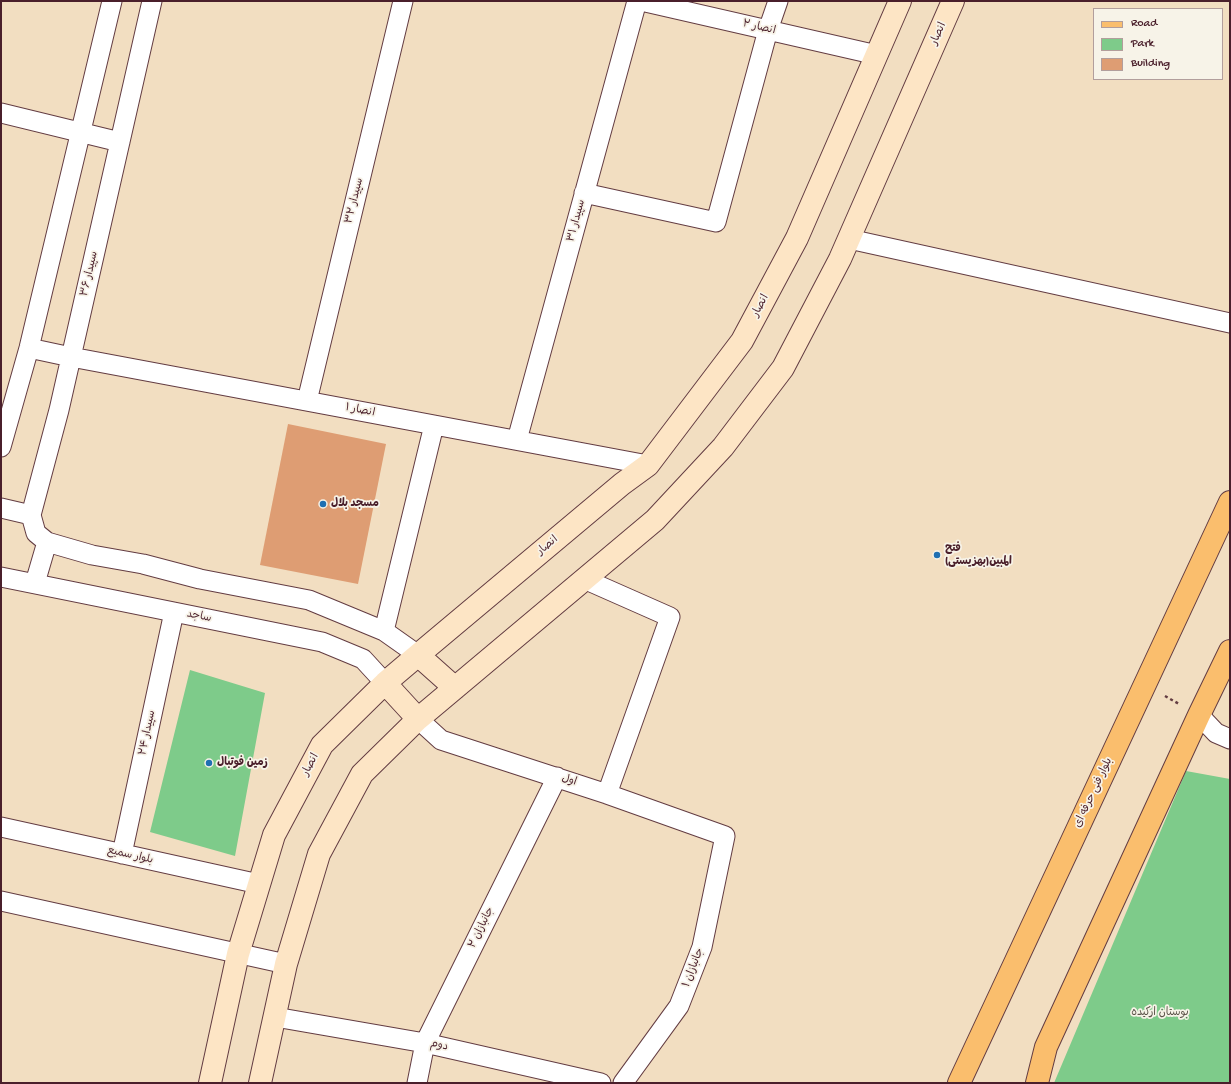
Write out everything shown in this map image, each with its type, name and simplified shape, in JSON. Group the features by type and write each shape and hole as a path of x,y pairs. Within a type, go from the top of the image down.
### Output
{"main road":[{"name":"انصار","path":"210,1083 238,954 274,835 322,745 385,683 605,498 648,465 742,341 797,238 900,1"},
{"name":"انصار","path":"260,1083 286,964 319,854 362,774 418,719 655,520 723,447 783,368 840,259 953,1"},
{"name":"بلوار فنی حرفه ای","path":"959,1083 1230,502"},
{"path":"1037,1083 1046,1047 1198,715 1230,651"},
{"path":"418,655 455,688"},
{"path":"385,683 418,719"}],"street":[{"path":"1,447 29,348 112,1"},
{"name":"سپیدار ۳۶","path":"47,542 36,533 32,515 59,410 152,1"},
{"name":"سپیدار ۳۲","path":"307,401 403,1"},
{"name":"سپیدار ۳۱","path":"516,440 638,1"},
{"name":"انصار ۲","path":"641,1 877,55"},
{"path":"584,193 716,222 768,30 778,1"},
{"path":"1,113 120,142"},
{"path":"849,239 1230,323"},
{"name":"انصار ۱","path":"29,348 648,465"},
{"path":"384,631 434,425"},
{"path":"1,508 32,515"},
{"path":"36,583 47,542 92,555 143,564 200,579 309,600 384,631 418,655"},
{"name":"ساجد","path":"1,577 322,642 363,659 385,683"},
{"path":"584,579 670,617 607,794"},
{"name":"سپیدار ۲۴","path":"122,854 174,612"},
{"path":"1198,715 1216,733 1230,739"},
{"name":"اول","path":"418,719 441,740 557,777 725,836"},
{"name":"جانبازان ۲","path":"417,1083 425,1043 557,777"},
{"name":"بلوار سمیع","path":"1,827 259,884"},
{"name":"جانبازان ۱","path":"623,1083 679,1006 702,947 725,836"},
{"path":"1,901 286,964"},
{"name":"دوم","path":"275,1017 425,1043 601,1083"}],"path":[{"path":"1145,684 1198,715"}],"green space":[{"name":"زمین فوتبال","path":"190,670 265,693 235,856 150,832"},
{"name":"بوستان ارکیده","path":"1186,771 1230,779 1230,1083 1054,1083"}],"building":[{"name":"مسجد بلال","path":"288,424 386,444 358,584 260,565"}],"place":[{"name":"مسجد بلال","path":"323,504"},
{"name":"فتح المبین(بهزیستی)","path":"937,555"},
{"name":"زمین فوتبال","path":"209,763"}]}
